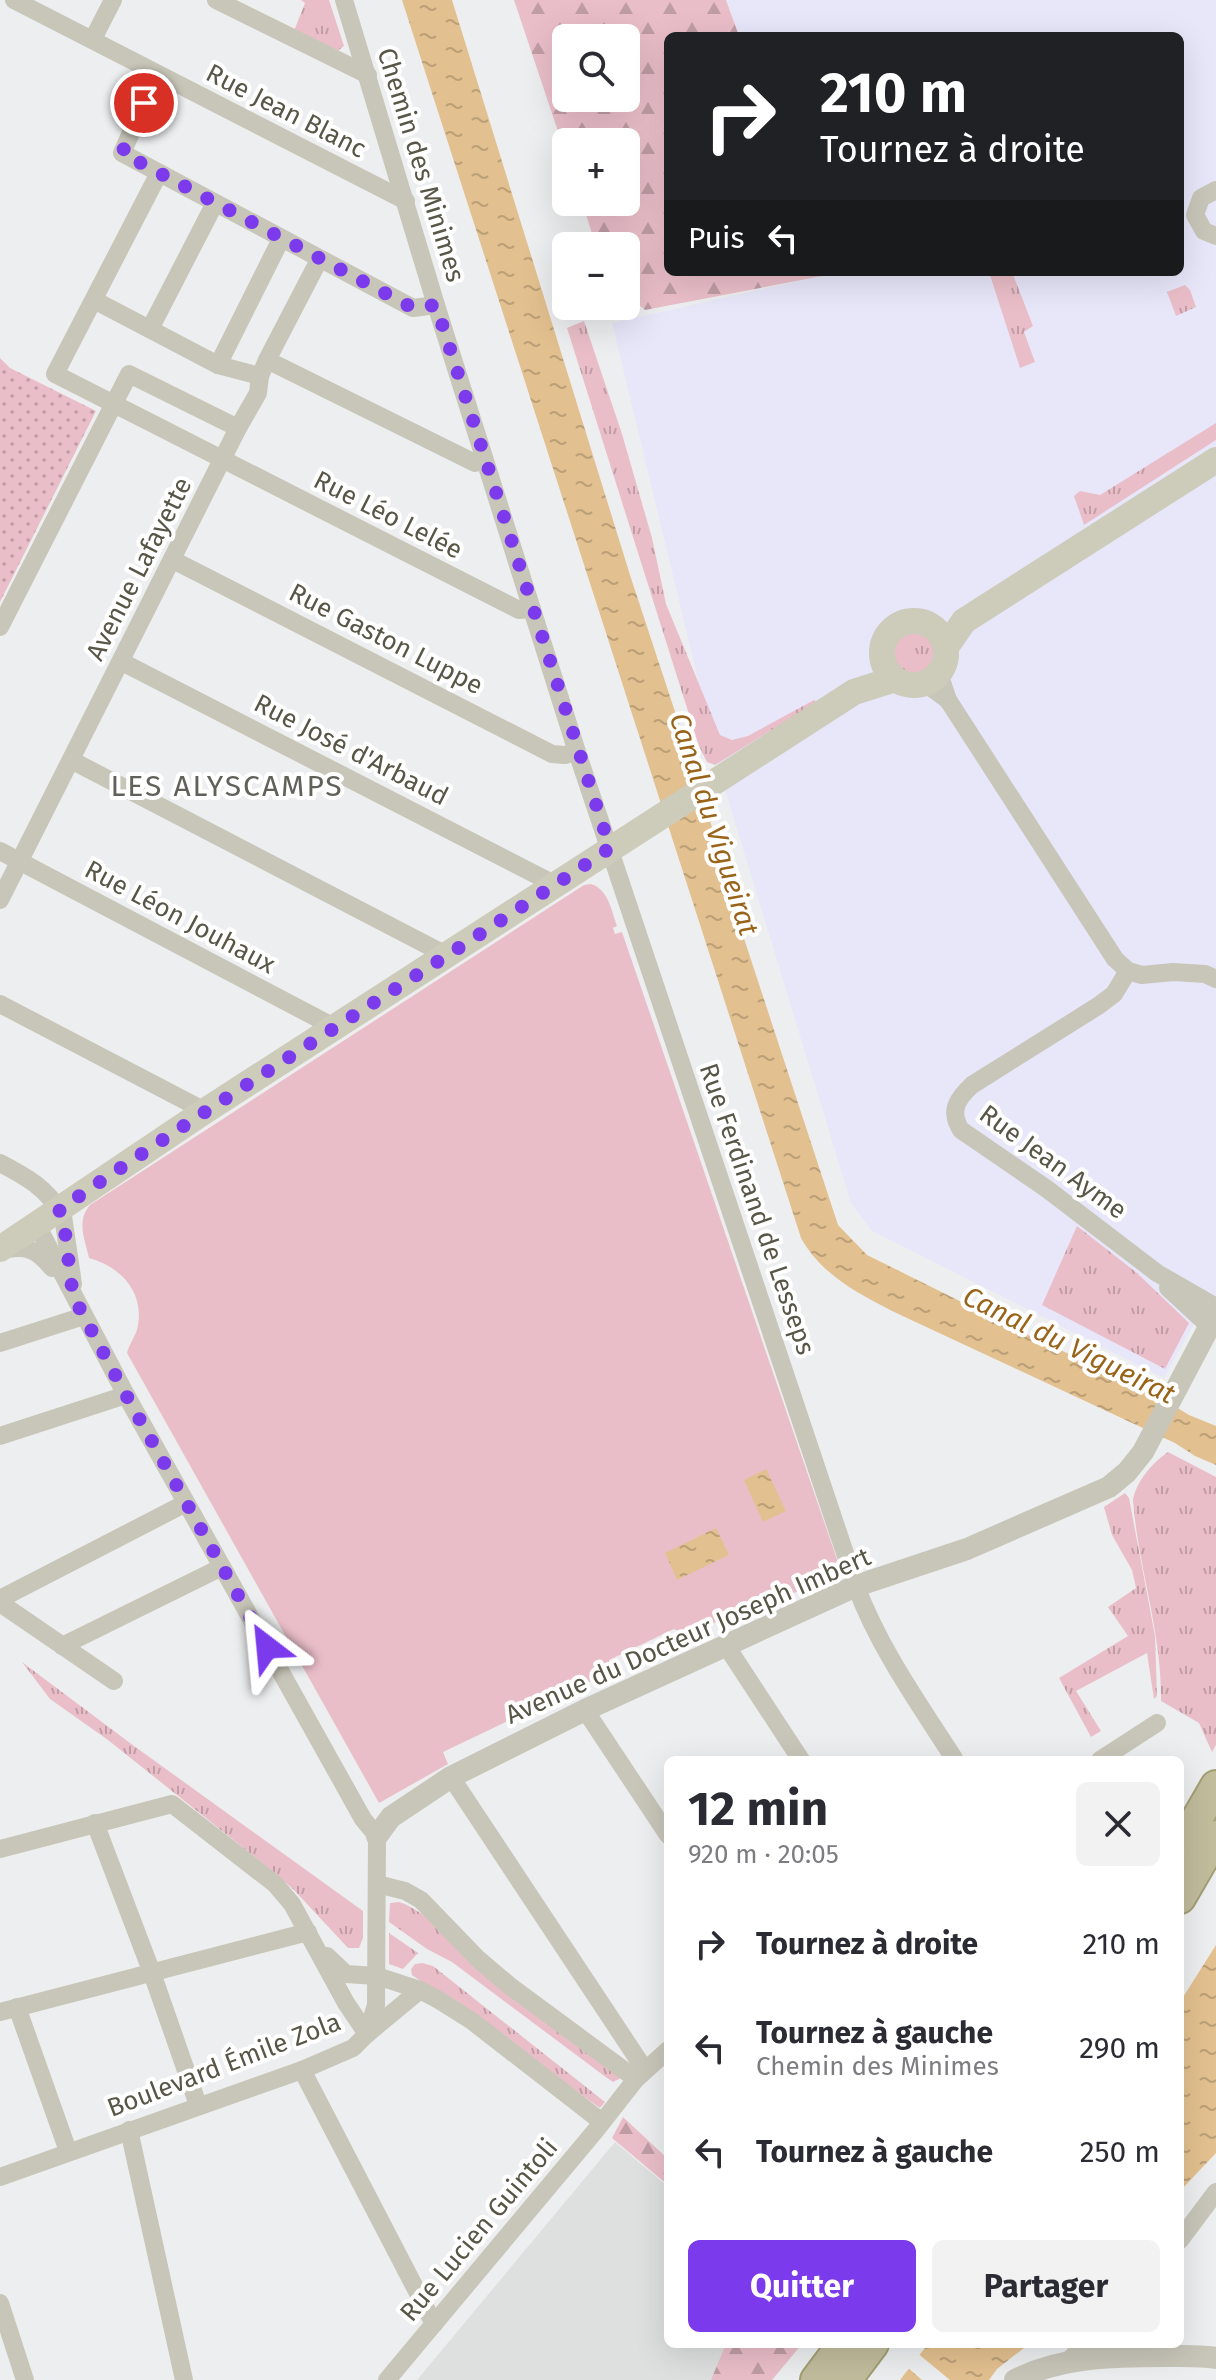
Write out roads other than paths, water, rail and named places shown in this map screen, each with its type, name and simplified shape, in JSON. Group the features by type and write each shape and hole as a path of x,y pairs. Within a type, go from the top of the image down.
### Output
{"highway":[{"path":"1184,1841 1216,1786"},
{"path":"1184,1891 1216,1836"},
{"path":"830,2368 866,2348"}],"main road":[{"path":"946,647 964,621 1216,460"},
{"path":"931,625 941,634 946,657 932,678 909,685 889,668 883,643 897,625 910,620 931,625 964,621"},
{"path":"0,1250 205,1111 889,668"}],"street":[{"name":"Rue Jean Blanc","path":"14,0 406,201"},
{"path":"93,39 113,0"},
{"path":"216,0 368,75"},
{"name":"Chemin des Minimes","path":"344,0 484,460 610,848"},
{"path":"157,74 122,153 413,308 436,305"},
{"path":"159,173 94,300 218,365 263,368 475,463 484,460"},
{"path":"1216,190 1201,198 1195,215 1204,231 1216,236"},
{"path":"150,329 215,203"},
{"path":"218,365 281,239"},
{"name":"Avenue Lafayette","path":"0,900 258,393 263,368 319,260"},
{"name":"Rue Léo Lelée","path":"94,300 55,374 519,610 532,609"},
{"path":"0,627 129,374 238,428"},
{"name":"Rue Gaston Luppe","path":"173,560 552,754 577,752"},
{"name":"Rue José d'Arbaud","path":"122,662 556,885"},
{"path":"932,678 1115,959 1128,971 1142,975 1173,972 1205,974 1216,979"},
{"path":"71,760 448,956"},
{"name":"Rue Ferdinand de Lesseps","path":"610,848 865,1611 952,1756"},
{"name":"Rue Léon Jouhaux","path":"0,851 336,1028"},
{"name":"Rue Jean Ayme","path":"1128,971 1114,994 1098,1006 972,1085 958,1099 954,1112 961,1130 1047,1189 1157,1273 1195,1315 1214,1323"},
{"path":"0,1004 205,1111"},
{"path":"0,1163 36,1182 50,1195 47,1218 84,1316 363,1819 377,1836"},
{"path":"47,1218 63,1216 73,1291"},
{"path":"0,1250 26,1247 34,1250 73,1291"},
{"path":"0,1343 84,1316"},
{"name":"Avenue du Docteur Joseph Imbert","path":"377,1836 391,1817 451,1777 585,1710 856,1586 967,1549 1109,1487 1127,1472 1149,1442 1175,1392 1193,1378 1214,1323"},
{"path":"0,1436 126,1395"},
{"path":"114,1681 0,1601 186,1503"},
{"path":"62,1646 222,1567"},
{"path":"727,1647 798,1756"},
{"path":"585,1710 664,1829"},
{"path":"1106,1756 1157,1723"},
{"path":"451,1777 641,2074"},
{"path":"0,1849 172,1804 275,1884 299,1914 346,2003 367,2034 420,1990"},
{"path":"95,1823 198,2105"},
{"name":"Boulevard Émile Zola","path":"0,2177 302,2070 353,2048 367,2034 376,2005 377,1836"},
{"path":"377,1884 405,1891 421,1900 478,1959 510,1986 641,2074"},
{"path":"68,2151 8,2010 308,1932"},
{"path":"308,1932 340,1971 357,1976 377,1976 420,1990 472,2021 606,2117"},
{"name":"Rue Lucien Guintoli","path":"387,2380 641,2074 664,2054"},
{"path":"302,2070 434,2324"},
{"path":"129,2130 184,2380"},
{"path":"1184,2235 1216,2192"},
{"path":"0,2303 25,2380"},
{"path":"1015,2380 1077,2352 1216,2358"}],"water":[{"path":"402,0 452,0 630,575 707,809 734,908 838,1225 867,1255 1216,1426 1216,1465 866,1297 830,1272 801,1238"},
{"path":"766,1469 786,1511 763,1522 744,1480"},
{"path":"716,1528 729,1555 677,1580 665,1553"},
{"path":"1216,1945 1216,2153 1184,2187 1184,1996"},
{"path":"925,2348 1024,2348 997,2369 989,2380 900,2380"}],"district":[{"name":"LES ALYSCAMPS","path":"227,786"}],"water label":[{"name":"Canal du Vigueirat","path":"714,824"},
{"name":"Canal du Vigueirat","path":"1069,1345"}]}
